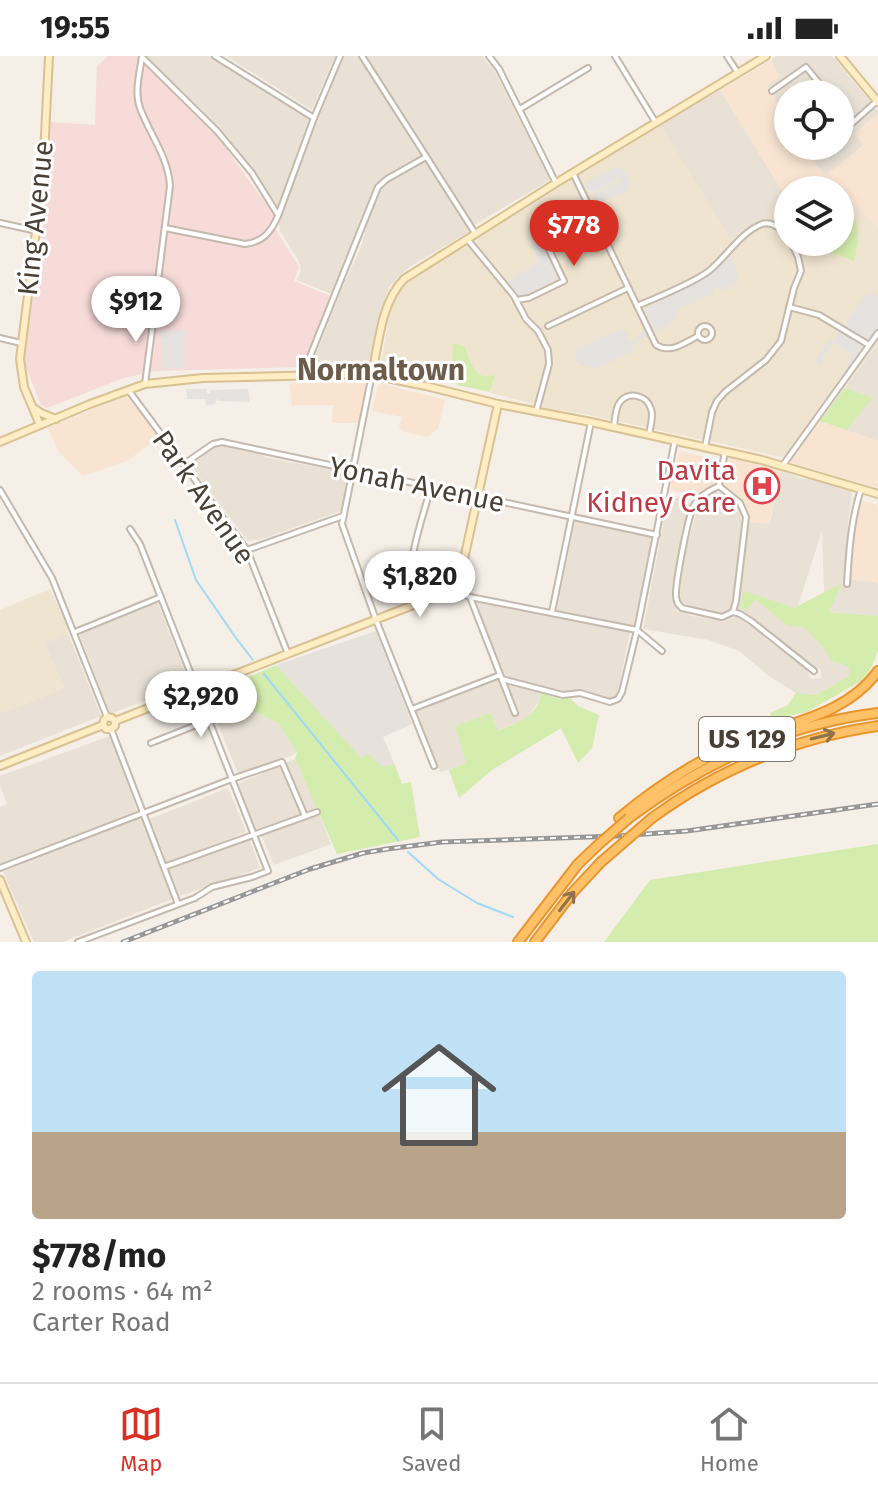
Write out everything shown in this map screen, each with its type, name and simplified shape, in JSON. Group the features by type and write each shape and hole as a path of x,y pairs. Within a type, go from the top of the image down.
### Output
{"highway":[{"name":"US 129","path":"518,942 597,841 662,785 714,754 840,706 857,694 878,671"},
{"path":"624,818 694,774 752,746 799,729 878,713"},
{"name":"US 129","path":"535,942 573,892 601,862 652,818 694,789 750,760 818,737 878,726"}],"main road":[{"name":"King Avenue","path":"40,425 21,374 21,343 43,175 49,56"},
{"path":"372,374 387,304 397,286 410,274 766,56"},
{"path":"840,56 877,102"},
{"path":"0,442 145,384 203,378 372,374 498,404 725,451 878,494"},
{"path":"115,721 421,602 457,591 498,404"},
{"path":"28,430 32,406 56,419"},
{"path":"103,725 107,717 115,721"},
{"path":"103,725 111,729 115,721"},
{"path":"0,766 103,725"},
{"path":"0,880 26,942"}],"street":[{"path":"215,56 314,118"},
{"path":"165,228 245,244 266,236 278,216 340,56"},
{"path":"362,56 475,233"},
{"path":"489,56 499,69 556,183"},
{"path":"615,56 656,123"},
{"path":"727,56 738,73"},
{"path":"142,57 217,131 252,173 278,216"},
{"path":"142,57 139,106 164,154 170,186 145,384"},
{"path":"788,80 806,67 817,80"},
{"path":"520,109 588,68"},
{"path":"854,121 877,102"},
{"path":"303,374 378,187 426,157"},
{"path":"573,173 656,345 665,349 675,348 698,336"},
{"path":"516,300 529,298 564,281 544,239 594,216"},
{"path":"0,223 37,231"},
{"path":"637,306 707,272 745,236 762,225 774,225"},
{"path":"467,238 516,300 526,319 540,333 550,356 536,412"},
{"path":"705,447 714,406 725,392 774,352 783,335 801,271 797,256"},
{"path":"548,326 628,288"},
{"path":"789,307 819,315 869,345"},
{"path":"783,465 878,333"},
{"path":"0,338 21,343"},
{"path":"372,374 343,516 344,530 434,766"},
{"name":"Park Avenue","path":"128,389 247,550 288,654"},
{"path":"614,427 620,402 638,396 647,401 651,408 649,435"},
{"path":"552,612 591,422"},
{"path":"412,709 501,677 563,695 580,693 616,701 622,692 637,630 675,440"},
{"name":"Yonah Avenue","path":"184,464 213,444 222,442 657,535"},
{"path":"719,486 725,451"},
{"path":"421,602 411,569 431,486"},
{"path":"719,486 740,503 746,517 733,612"},
{"path":"719,486 703,495 694,506 679,568 676,597 682,608 712,616 722,617 733,612 740,614 814,671"},
{"path":"847,584 854,511 861,489"},
{"path":"0,490 52,578 107,717"},
{"path":"247,550 343,516"},
{"path":"78,942 195,898 212,887 268,871 140,544 130,529"},
{"path":"457,591 470,597 637,630 662,651"},
{"path":"74,633 161,597"},
{"path":"470,597 515,713"},
{"path":"151,743 209,720"},
{"path":"111,729 178,904"},
{"path":"0,868 282,762 305,816"},
{"path":"164,867 317,812"}],"shaded area":[{"path":"108,56 136,56 215,133 274,215 276,230 299,267 294,281 331,296 302,367 154,371 121,379 47,408 41,405 24,362 50,173 50,122 95,125 97,66"},
{"path":"146,56 210,56 309,119 278,206 275,207 231,144"},
{"path":"226,56 335,56 312,110"},
{"path":"344,56 358,56 421,157 375,185 331,294 297,280 301,271 299,261 280,231 279,223"},
{"path":"365,56 482,56 495,72 550,180 474,225"},
{"path":"776,56 832,56 852,80 774,80 779,77 771,60"},
{"path":"771,60 779,77 767,86 774,97 774,160 812,160 826,175 846,160 854,160 854,154 864,146 855,134 878,114 878,227 854,203 854,176 774,177 720,90"},
{"path":"774,80 774,97 767,85"},
{"path":"854,82 878,111 855,133 864,145 854,153"},
{"path":"720,90 774,177 774,210 731,240 660,125"},
{"path":"660,125 731,239 774,210 774,256 854,256 854,203 878,227 878,344 790,459 552,409 491,393 491,389 381,364 391,307 403,287"},
{"path":"811,160 846,160 826,176"},
{"path":"421,162 427,163 470,231 411,266 389,288 369,362 311,367 362,244 381,188"},
{"path":"618,166 624,168 632,184 628,186 630,189 598,204 593,194 619,181 622,184 619,176 592,192 589,189 585,193 582,186"},
{"path":"542,239 561,280 552,281 520,297 505,283 539,262 531,244"},
{"path":"730,255 739,276 736,279 738,283 722,291 719,287 714,288 713,293 679,309 675,312 678,315 659,332 656,329 652,333 644,310 709,274"},
{"path":"873,290 878,295 878,330 869,343 844,326 866,294 873,293"},
{"path":"622,328 630,342 645,330 648,336 632,346 633,351 597,368 583,366 575,360 575,350"},
{"path":"840,330 866,347 843,379 840,378 852,355 834,343 820,365 814,361"},
{"path":"160,331 185,331 186,368 161,369 161,338 164,337 160,337"},
{"path":"878,344 878,441 820,421"},
{"path":"364,381 367,390 360,423 332,423 333,405 292,405 289,384"},
{"path":"382,384 445,400 438,429 427,437 402,431 399,426 402,417 372,411 378,386"},
{"path":"186,389 206,389 210,394 211,390 248,389 250,398 249,402 218,401 217,398 215,404 206,405 205,399 187,399"},
{"path":"127,397 159,437 127,461 83,476 59,452 48,428"},
{"path":"820,421 878,441 878,488 791,463 790,459"},
{"path":"217,444 264,457 348,473 341,511 248,541 189,464"},
{"path":"679,451 720,460 714,484 693,500 687,494 670,490"},
{"path":"730,458 781,470 769,524 748,522 744,504 722,486 725,466"},
{"path":"781,470 852,493 845,586 850,586 850,579 876,582 878,585 878,616 828,612 822,531 797,609 800,622 824,648 830,660 849,667 849,676 816,695 796,693 739,651 709,640 643,629 669,495 685,498 691,507 673,593 678,610 692,616 723,621 737,616 807,670 811,679 821,678 821,669 813,667 745,612 737,610 748,522 770,523"},
{"path":"715,491 727,496 741,511 741,540 732,607 727,612 711,612 680,602 682,565 698,506"},
{"path":"861,500 878,505 878,585 876,582 850,579 853,530"},
{"path":"575,521 652,537 634,626 557,610"},
{"path":"50,589 68,634 44,644 64,687 0,713 0,610"},
{"path":"157,601 190,684 110,714 79,633"},
{"path":"476,602 630,632 617,696 611,699 584,690 563,691 504,676"},
{"path":"376,631 412,724 383,737 395,765 381,767 361,759 276,665"},
{"path":"68,633 101,716 0,756 0,713 64,687 44,643"},
{"path":"498,680 502,685 541,693 540,700 527,718 497,731 489,713 467,764 440,772 416,711"},
{"path":"235,683 243,705 279,724 297,752 238,773 214,715 227,710 216,690"},
{"path":"110,736 137,811 0,864 0,807 7,804 0,776"},
{"path":"295,759 317,808 255,830 238,784"},
{"path":"228,788 246,832 167,863 150,819"},
{"path":"319,814 331,844 274,865 261,834"},
{"path":"141,817 172,899 63,942 34,942 3,872"},
{"path":"249,838 260,868 180,896 168,868"}],"green space":[{"path":"854,217 858,242 854,261 841,256 854,256"},
{"path":"454,343 465,346 471,364 479,374 489,377 495,374 490,392 457,385 453,364"},
{"path":"845,388 872,398 847,430 820,421"},
{"path":"842,583 829,612 878,616 878,651 872,666 863,680 807,712 771,719 770,713 788,705 796,693 816,695 849,676 849,667 830,660 824,648 805,628 787,625 756,600 745,611 740,606 744,591 794,608"},
{"path":"276,665 361,758 369,754 381,766 395,765 402,784 411,782 420,837 337,854 295,759 297,752 279,724 243,705 235,683"},
{"path":"541,693 571,699 578,706 599,715 592,748 578,763 561,728 492,770 459,798 449,770 466,763 455,726 490,713 498,731 531,713"},
{"path":"878,844 878,942 604,942 650,880"}],"waterway":[{"path":"175,520 196,580 253,660"},
{"path":"264,674 398,840"},
{"path":"408,852 438,879 477,903 513,917"}],"railway":[{"path":"123,942 310,869 363,853 442,842 687,831 878,804"}],"place":[{"name":"Davita Kidney Care","path":"762,486"}],"district":[{"name":"Normaltown","path":"381,370"}]}
